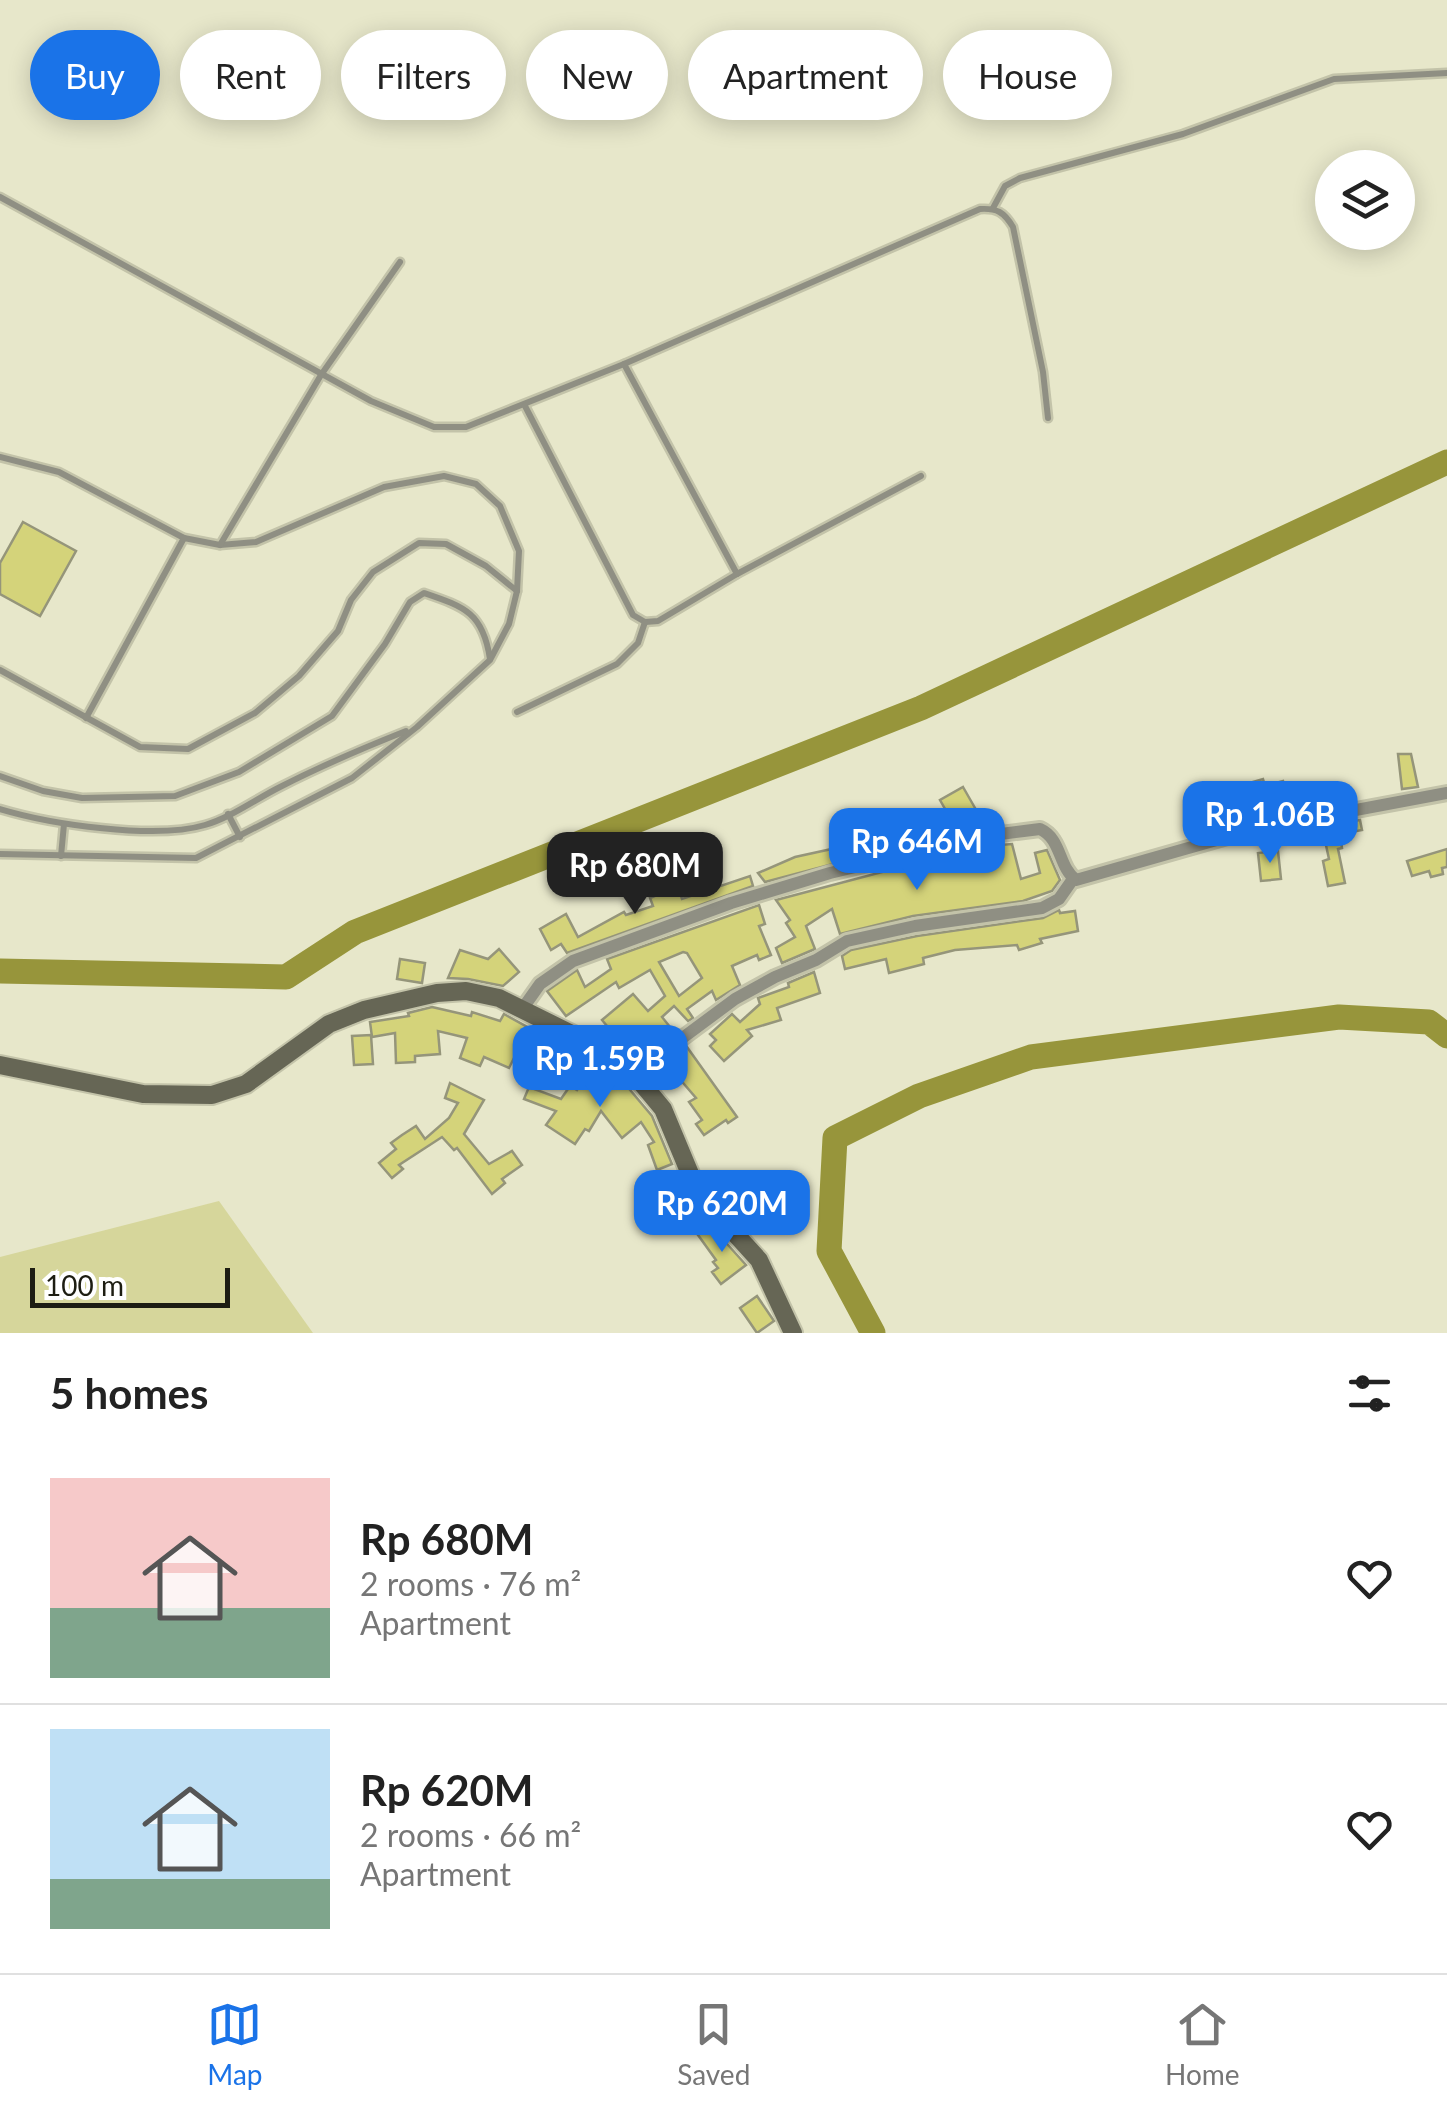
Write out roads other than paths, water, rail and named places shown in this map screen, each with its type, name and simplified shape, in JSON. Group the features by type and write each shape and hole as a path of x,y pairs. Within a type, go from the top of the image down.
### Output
{"main road":[{"path":"0,1065 143,1094 212,1095 246,1084 329,1024 364,1010 452,992 488,995 523,1008 614,1055 634,1074 663,1109 698,1193 759,1260 792,1333"}],"street":[{"path":"634,1074 736,999 847,941 915,926 1042,908 1058,899 1074,879 1255,828 1447,793"},
{"path":"523,1008 548,976 607,946 806,879 985,836 1040,829 1048,832 1074,879"}],"lane":[{"path":"993,208 1005,186 1020,178 1183,134 1334,79 1447,73"},
{"path":"0,197 321,376 434,426 466,427 624,364 980,208 993,208 1005,214 1013,227 1043,372 1048,418"},
{"path":"220,545 321,376 400,262"},
{"path":"624,364 737,574"},
{"path":"524,406 633,614 646,622 658,621 737,574 921,476"},
{"path":"0,457 59,472 184,538 220,545 256,542 384,487 444,476 476,484 500,506 520,551 518,592 509,624 490,660 417,727 352,778 196,858 0,854"},
{"path":"86,718 184,538"},
{"path":"0,670 140,746 188,749 256,713 299,676 338,631 351,600 373,572 419,543 446,544 486,566 518,592"},
{"path":"0,776 43,791 82,798 175,796 239,772 332,716 385,644 410,602 424,593 473,616 486,632 490,660"},
{"path":"517,712 627,656 646,622"},
{"path":"0,809 64,824 179,830 207,825 338,757 417,727"},
{"path":"228,814 240,837"},
{"path":"62,856 64,824"}],"waterway":[{"path":"0,971 286,977 355,932 921,708 1447,462"},
{"path":"873,1333 829,1251 835,1138 919,1096 1031,1057 1339,1017 1429,1022 1447,1036"}]}
